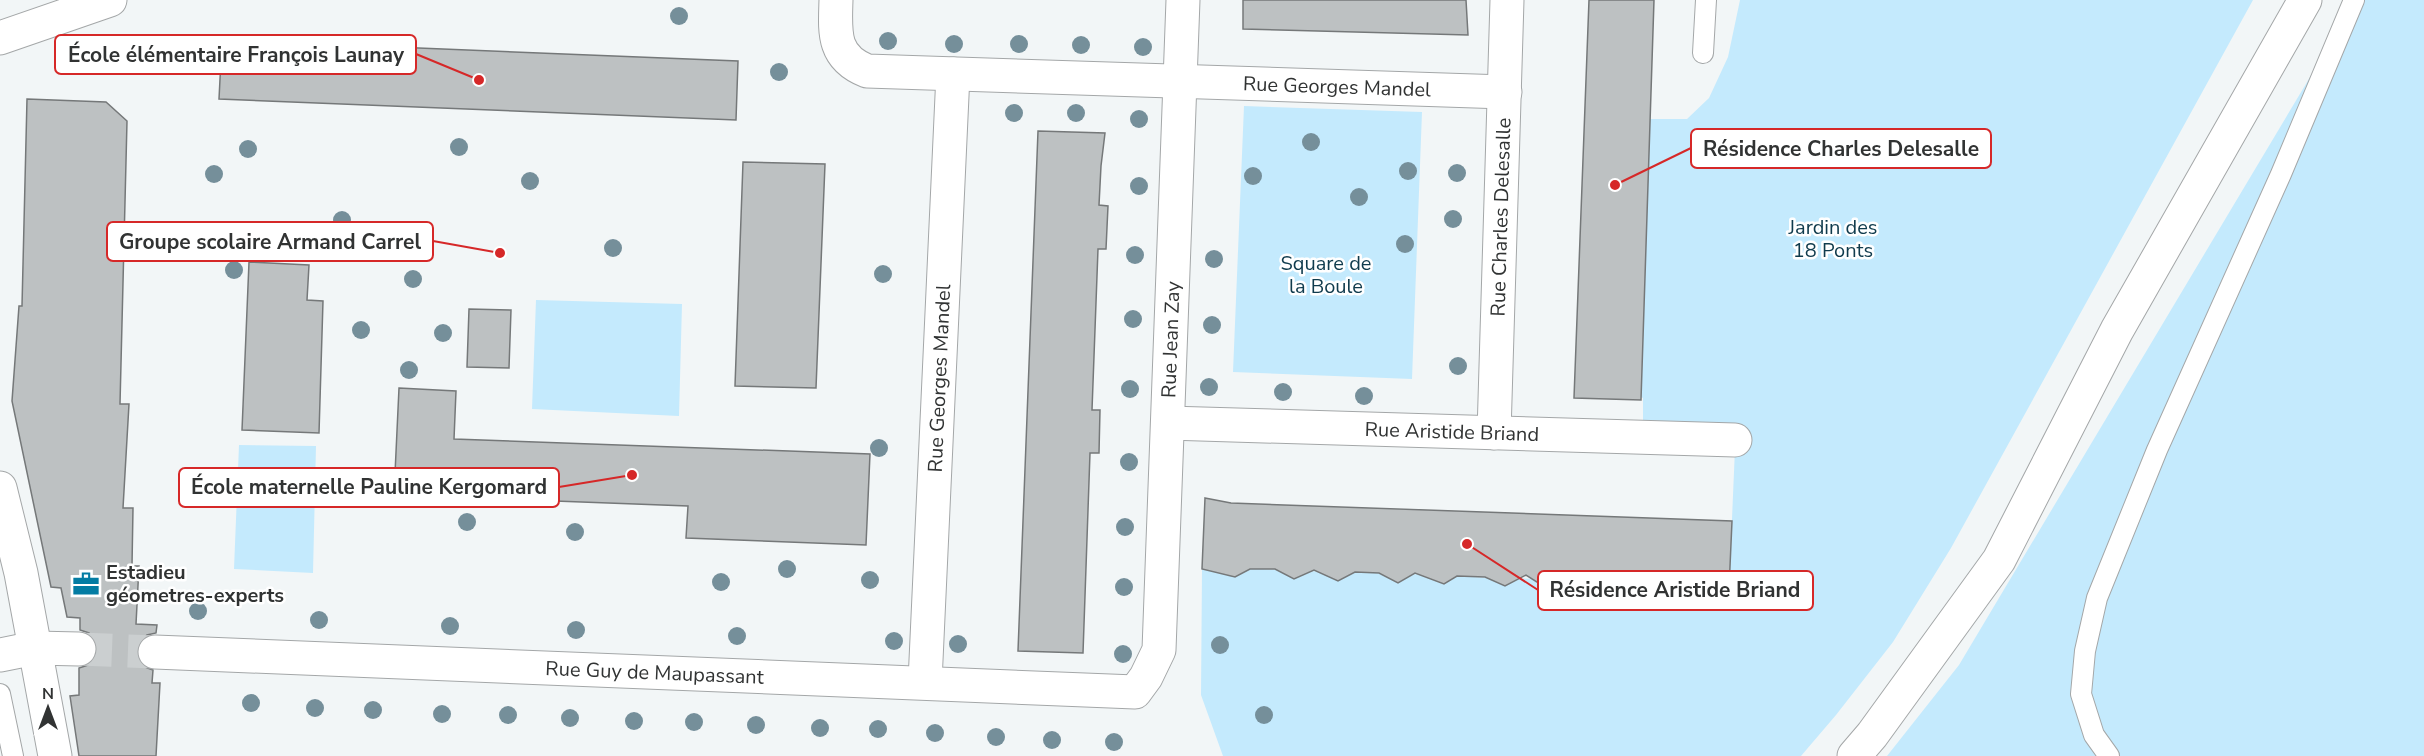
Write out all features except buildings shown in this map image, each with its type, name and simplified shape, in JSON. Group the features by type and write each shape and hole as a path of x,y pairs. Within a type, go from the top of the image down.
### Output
{"main road":[{"path":"0,38 110,0"},
{"name":"Rue Georges Mandel","path":"836,0 837,42 843,55 854,66 867,71 1505,92"},
{"name":"Rue Jean Zay","path":"1146,677 1159,650 1183,0"},
{"name":"Rue Charles Delesalle","path":"1494,433 1507,0"},
{"path":"1854,756 1872,735 1999,560 2117,330 2305,0"},
{"name":"Rue Georges Mandel","path":"925,682 953,75"},
{"name":"Rue Aristide Briand","path":"1168,423 1735,440"},
{"path":"0,488 21,573 55,756"},
{"path":"0,655 35,648 80,649"},
{"name":"Rue Guy de Maupassant","path":"155,652 1135,692 1146,677"}],"lane":[{"path":"1703,53 1706,0"},
{"path":"2109,756 2094,735 2081,694 2085,651 2097,598 2157,450 2276,184 2354,0"},
{"path":"0,693 13,756"}],"green space":[{"name":"Jardin des 18 Ponts","path":"1740,0 2253,0 1951,548 1893,642 1801,756 1223,756 1201,695 1202,569 1233,576 1240,574 1244,568 1284,570 1294,579 1301,576 1304,571 1389,573 1396,582 1404,580 1408,574 1434,575 1437,582 1446,583 1453,576 1494,578 1498,583 1505,585 1511,583 1514,578 1538,579 1550,587 1557,580 1599,581 1606,589 1618,584 1638,590 1645,583 1686,584 1689,590 1695,592 1703,590 1705,585 1725,585 1725,588 1729,589 1736,425 1643,420 1643,398 1641,397 1650,119 1687,119 1709,98 1728,57"},
{"path":"2356,0 2424,0 2424,756 1887,756 1959,665"},
{"name":"Square de la Boule","path":"1244,106 1422,112 1412,379 1233,372"},
{"path":"536,300 682,304 679,416 532,409"},
{"path":"239,445 316,446 313,573 234,569"}],"tunnel":[{"path":"79,649 155,652"}],"place":[{"name":"École élémentaire François Launay","path":"479,80"},
{"name":"Résidence Charles Delesalle","path":"1615,185"},
{"name":"Groupe scolaire Armand Carrel","path":"500,253"},
{"name":"École maternelle Pauline Kergomard","path":"632,475"},
{"name":"Résidence Aristide Briand","path":"1467,544"},
{"name":"Estadieu géometres-experts","path":"86,584"}]}
